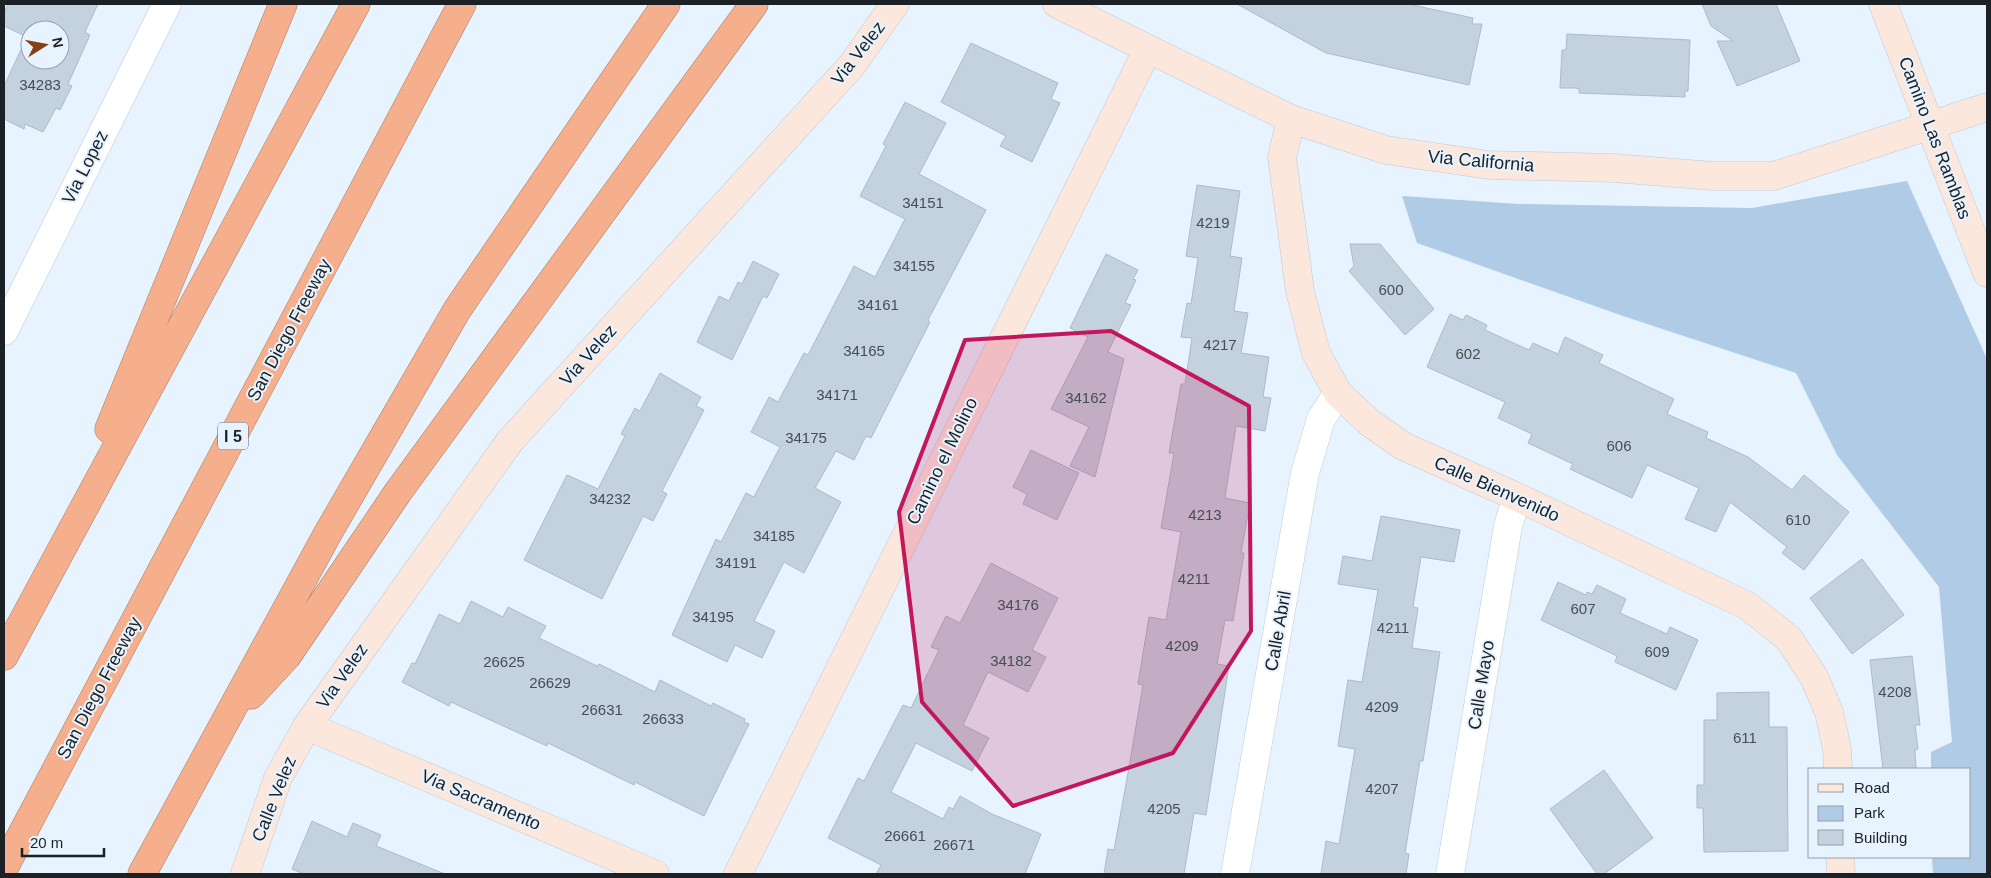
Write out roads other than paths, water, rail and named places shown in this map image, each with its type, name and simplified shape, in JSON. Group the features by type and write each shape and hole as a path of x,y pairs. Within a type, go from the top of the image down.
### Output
{"highway":[{"path":"53,564 283,4"},
{"path":"4,656 356,4"},
{"name":"San Diego Freeway","path":"4,868 462,4"},
{"path":"142,874 328,533 457,310 666,4"},
{"path":"220,730 287,656 398,492 754,4"}],"street":[{"name":"Via Lopez","path":"4,331 167,4"},
{"name":"Via Velez","path":"306,726 510,441 852,65 895,4"},
{"name":"Via California","path":"1056,4 1291,119 1386,150 1490,165 1614,168 1712,176 1774,176 1987,107"},
{"name":"Camino Las Ramblas","path":"1883,4 1987,273"},
{"name":"Camino el Molino","path":"738,874 1148,49"},
{"name":"Calle Bienvenido","path":"1291,119 1282,157 1300,291 1316,353 1338,393 1370,423 1404,446 1748,606 1789,639 1814,677 1829,712 1837,749 1838,768"},
{"name":"Calle Abril","path":"1235,874 1305,473 1321,419 1338,393"},
{"name":"Calle Mayo","path":"1450,874 1508,526 1517,497"},
{"name":"Calle Velez","path":"244,874 278,778 306,726"},
{"name":"Via Sacramento","path":"306,726 655,874"},
{"path":"1840,858 1841,874"}]}
